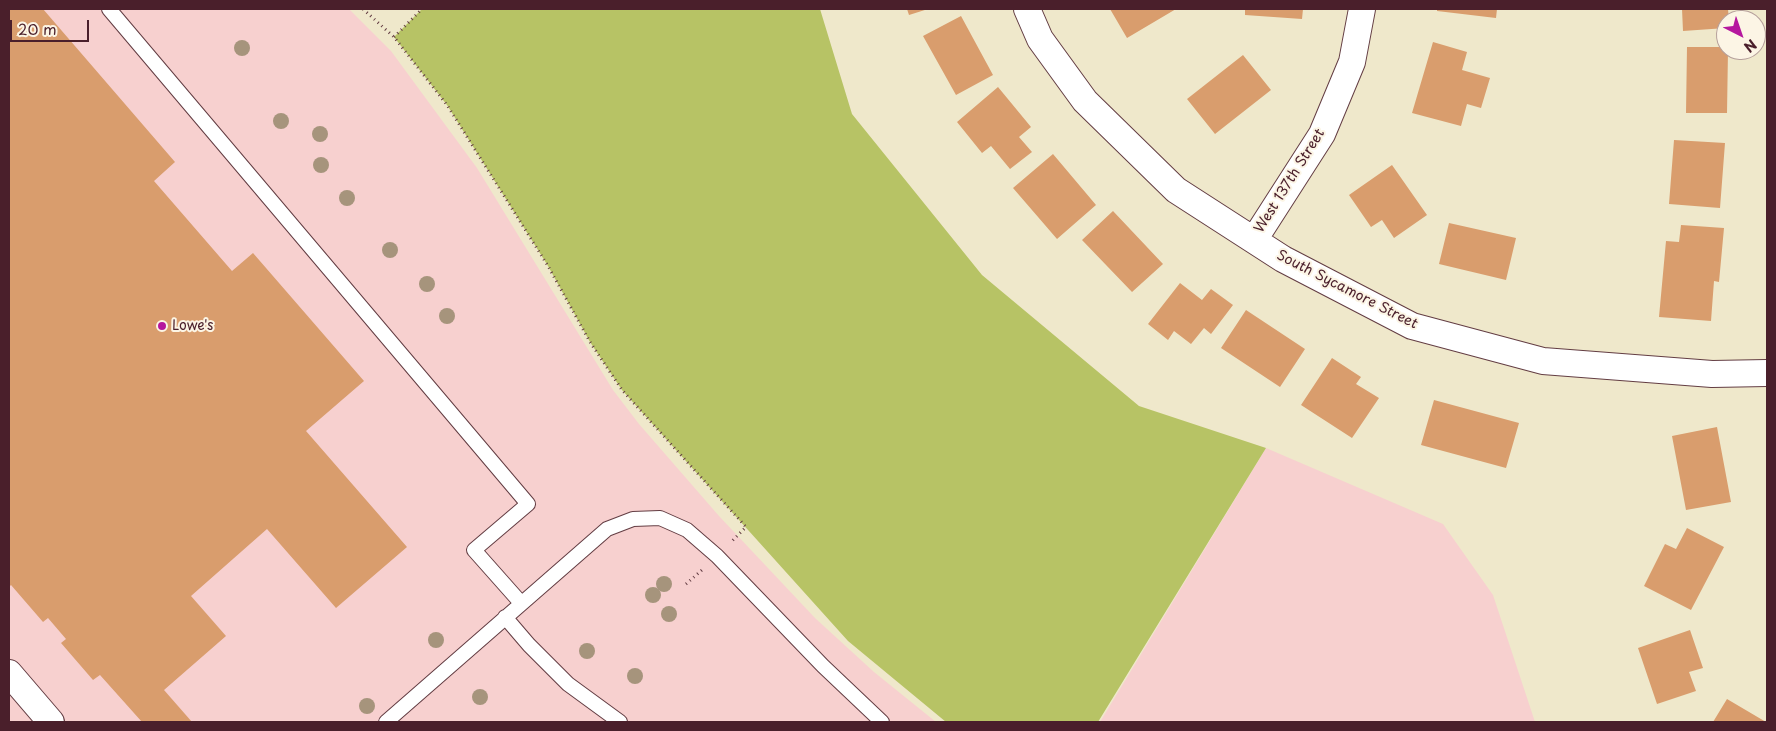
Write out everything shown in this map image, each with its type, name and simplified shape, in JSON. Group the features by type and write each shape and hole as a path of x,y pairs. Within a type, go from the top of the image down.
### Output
{"street":[{"name":"South Sycamore Street","path":"1027,9 1040,39 1085,101 1176,190 1283,258 1412,326 1534,358 1712,374 1767,373"},
{"name":"West 137th Street","path":"1254,240 1322,134 1352,62 1362,9"},
{"path":"9,673 51,722"}],"lane":[{"path":"110,9 528,504 474,550 521,603"},
{"path":"386,722 607,529 633,520 660,518 687,530 717,556 823,666 882,722"},
{"path":"505,617 528,646 568,684 620,722"}],"path":[{"path":"364,9 394,37 447,105 548,266 590,342 622,390 746,528"},
{"path":"394,37 422,9"}],"shaded area":[{"path":"9,9 349,9 391,51 477,168 613,390 639,424 719,516 815,618 874,672 936,722 9,722"},
{"path":"1266,448 1443,524 1493,595 1535,722 1100,722"}],"green space":[{"path":"422,9 820,9 852,114 982,275 1139,406 1266,448 1098,722 946,722 848,641 622,390 590,342 548,266 447,105 394,37"}],"building":[{"name":"Lowe's","path":"9,9 43,9 175,162 154,181 232,271 253,253 364,381 306,431 407,547 336,608 267,529 191,596 226,636 164,690 192,722 142,722 100,675 93,680 61,643 66,639 48,618 43,622 11,585 9,587"},
{"path":"907,9 928,9 909,15"},
{"path":"1110,9 1176,9 1127,38"},
{"path":"1245,9 1303,9 1302,19 1245,15"},
{"path":"1437,9 1497,9 1496,18 1437,11"},
{"path":"1682,9 1728,9 1716,10 1716,29 1683,31"},
{"path":"961,16 993,75 956,95 923,36"},
{"path":"1433,42 1467,52 1462,70 1490,78 1481,108 1467,104 1461,126 1412,113"},
{"path":"1687,47 1716,47 1716,60 1728,60 1727,113 1686,113"},
{"path":"1243,55 1271,90 1215,134 1187,99"},
{"path":"998,87 1031,127 1019,137 1032,152 1010,169 991,146 982,153 957,122"},
{"path":"1674,140 1725,143 1720,208 1669,204"},
{"path":"1053,154 1096,205 1057,239 1013,188"},
{"path":"1392,165 1427,215 1394,238 1382,220 1371,227 1349,195"},
{"path":"1113,211 1163,264 1132,292 1082,240"},
{"path":"1449,223 1516,238 1506,280 1439,264"},
{"path":"1681,225 1724,228 1719,282 1714,281 1711,321 1659,317 1666,241 1679,242"},
{"path":"1180,283 1202,300 1211,289 1233,305 1211,334 1204,328 1191,344 1174,331 1168,340 1148,324"},
{"path":"1246,310 1305,349 1280,387 1221,348"},
{"path":"1332,358 1361,377 1356,384 1379,398 1352,438 1301,405"},
{"path":"1434,400 1519,423 1506,468 1421,445"},
{"path":"1717,427 1731,502 1686,510 1672,436"},
{"path":"1687,528 1724,547 1691,610 1644,586 1665,544 1676,549"},
{"path":"1690,630 1703,668 1689,672 1696,691 1657,704 1638,648"},
{"path":"1727,699 1766,722 1713,722"}],"place":[{"name":"Lowe's","path":"162,326"}]}
